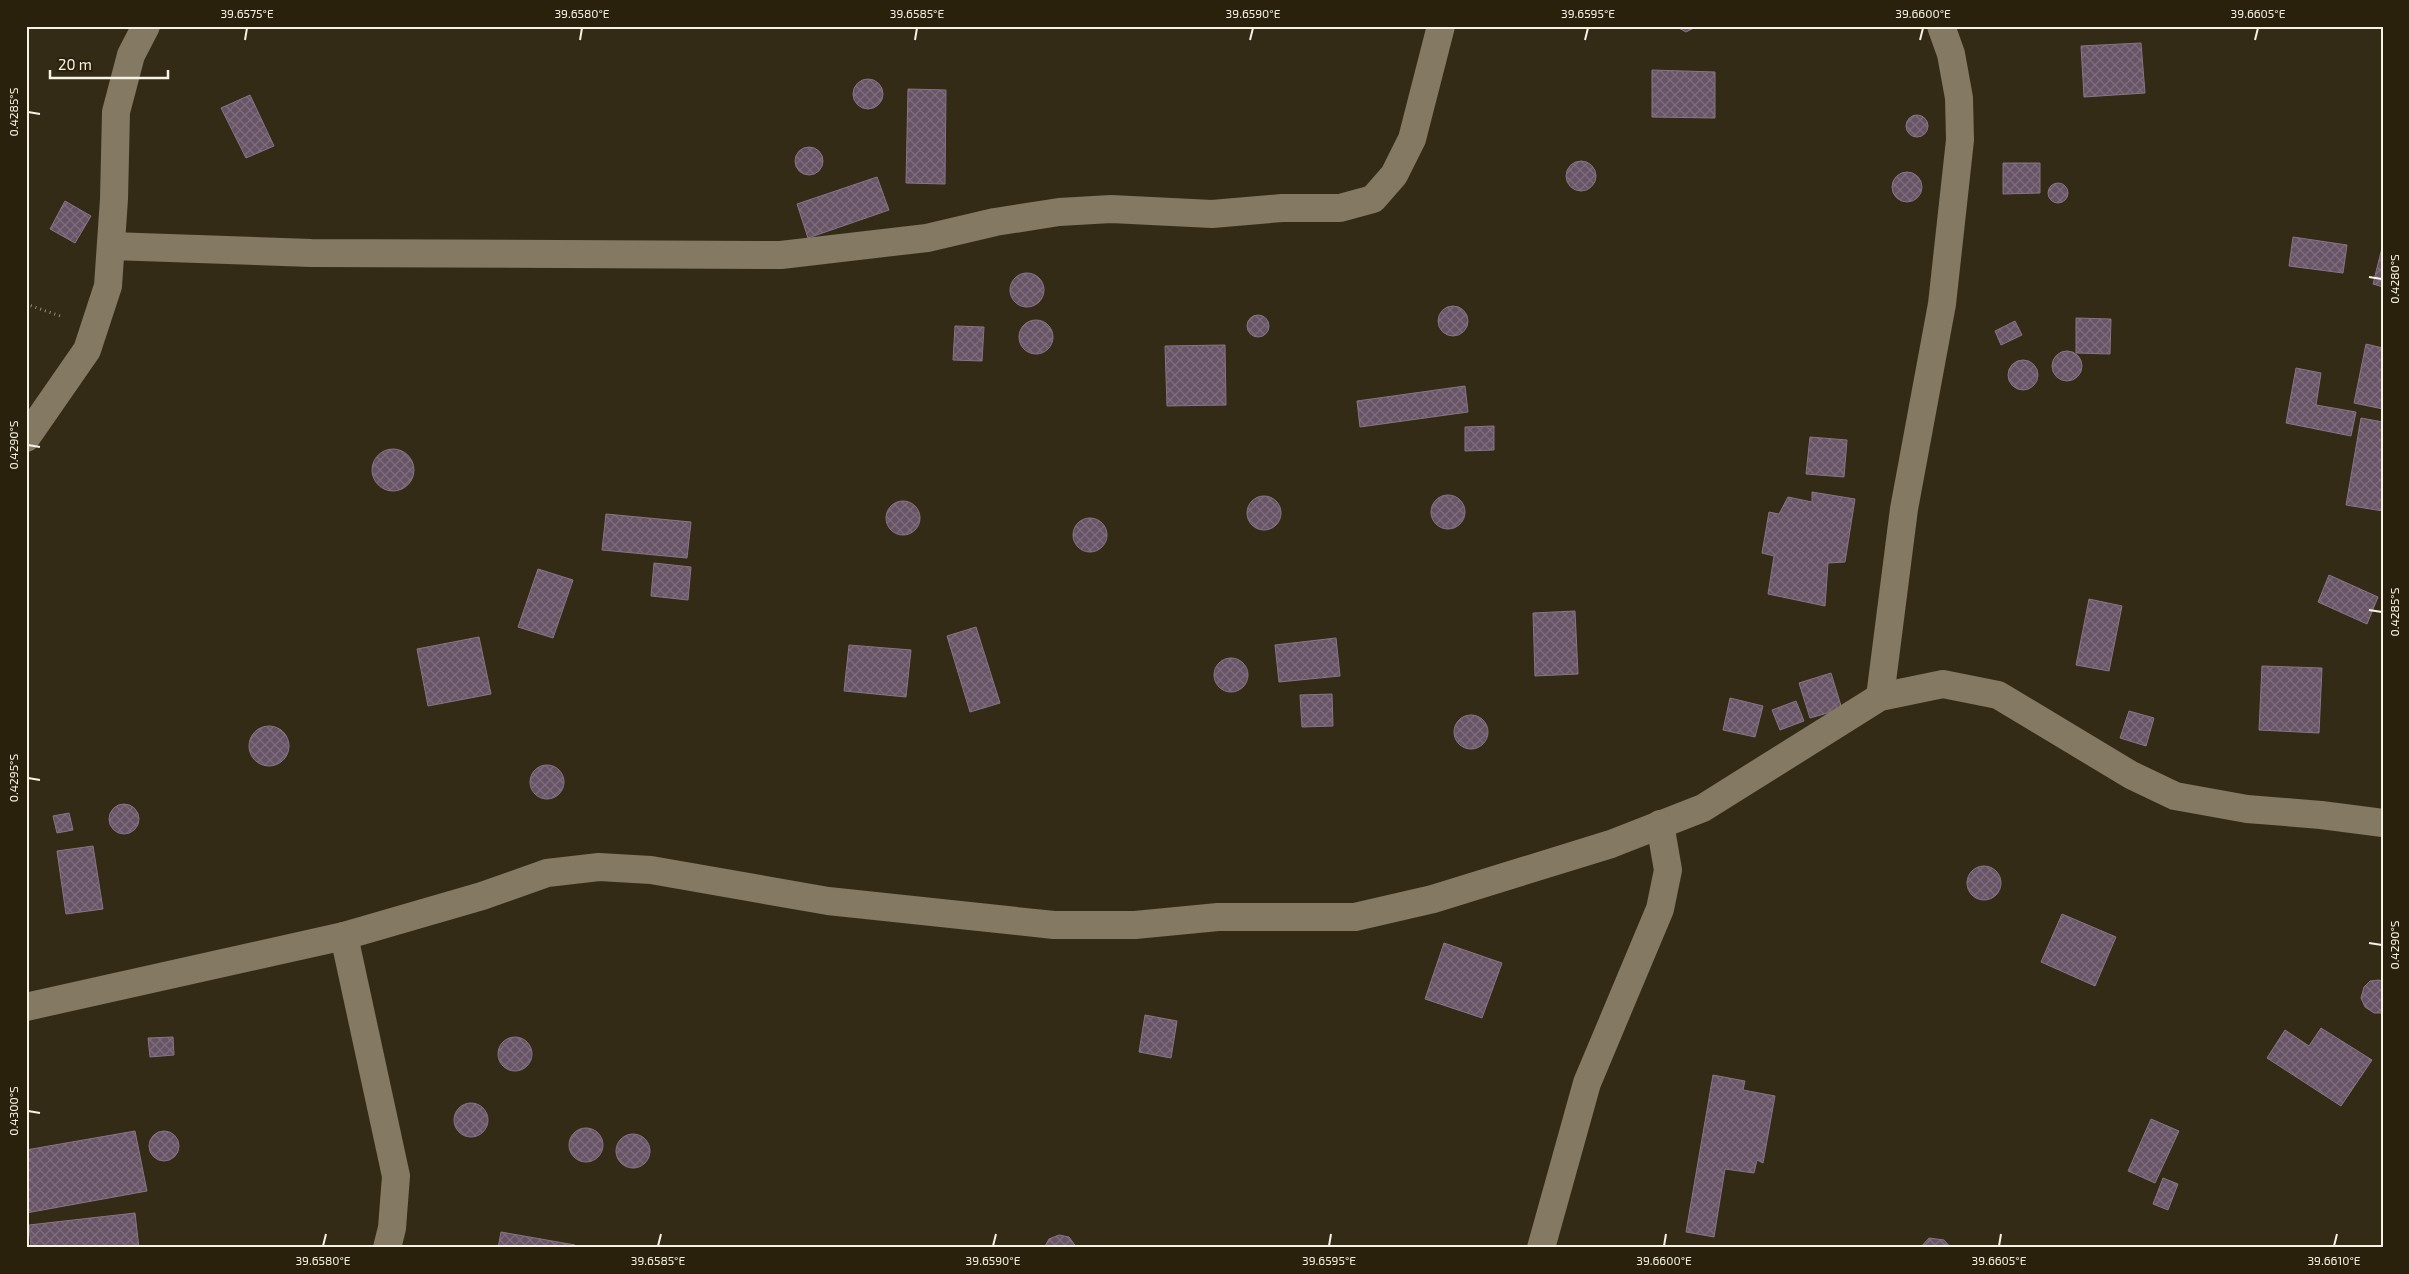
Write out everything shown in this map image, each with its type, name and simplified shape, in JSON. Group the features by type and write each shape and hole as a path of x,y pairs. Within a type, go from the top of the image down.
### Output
{"street":[{"path":"26,438 87,350 108,286 116,112 131,55 146,26"},
{"path":"111,246 311,253 781,255 927,238 995,222 1059,212 1111,209 1212,214 1282,208 1340,208 1373,199 1394,175 1412,138 1441,26"},
{"path":"1880,697 1904,509 1942,304 1960,140 1959,98 1951,54 1941,26"},
{"path":"26,1007 344,936 482,896 547,873 599,867 651,870 828,901 1054,925 1136,925 1218,917 1355,917 1433,899 1611,844 1703,808 1880,697 1943,684 1998,695 2131,776 2175,796 2247,810 2320,815 2383,823"},
{"path":"1541,1248 1587,1083 1660,909 1668,870 1660,824"},
{"path":"344,936 396,1176 392,1228 387,1248"}],"building":[{"path":"1675,26 1698,26 1686,32"},
{"path":"2141,43 2145,93 2084,97 2081,46"},
{"path":"1652,70 1715,72 1715,118 1652,117"},
{"path":"868,79 878,84 883,94 878,104 868,109 858,104 853,94 858,84"},
{"path":"908,89 946,90 945,184 906,183"},
{"path":"250,95 274,146 246,158 221,108"},
{"path":"1917,115 1925,118 1928,126 1925,134 1917,137 1909,134 1906,126 1909,118"},
{"path":"809,147 819,151 823,161 819,171 809,175 799,171 795,161 799,151"},
{"path":"1581,161 1591,166 1596,176 1591,186 1581,191 1571,186 1566,176 1571,166"},
{"path":"2003,163 2040,163 2040,193 2003,194"},
{"path":"1907,172 1917,177 1922,187 1917,197 1907,202 1897,197 1892,187 1897,177"},
{"path":"877,177 889,210 808,238 797,204"},
{"path":"2058,183 2065,186 2068,193 2065,200 2058,203 2051,200 2048,193 2051,186"},
{"path":"65,201 91,216 75,243 50,229"},
{"path":"2293,237 2347,245 2343,273 2289,266"},
{"path":"2383,244 2383,287 2373,284"},
{"path":"1027,273 1039,278 1044,290 1039,302 1027,307 1015,302 1010,290 1015,278"},
{"path":"1453,306 1463,311 1468,321 1463,331 1453,336 1443,331 1438,321 1443,311"},
{"path":"1258,315 1266,318 1269,326 1266,334 1258,337 1250,334 1247,326 1250,318"},
{"path":"2076,318 2111,319 2110,354 2076,353"},
{"path":"1036,320 1048,325 1053,337 1048,349 1036,354 1024,349 1019,337 1024,325"},
{"path":"2015,321 2022,335 2001,345 1995,331"},
{"path":"955,326 984,327 982,361 953,360"},
{"path":"2366,344 2383,348 2383,409 2354,403"},
{"path":"1225,345 1226,405 1167,406 1165,346"},
{"path":"2067,351 2077,356 2082,366 2077,376 2067,381 2057,376 2052,366 2057,356"},
{"path":"2023,360 2033,365 2038,375 2033,385 2023,390 2013,385 2008,375 2013,365"},
{"path":"2296,368 2321,373 2316,405 2356,412 2351,436 2286,423"},
{"path":"1465,386 1468,412 1360,427 1357,401"},
{"path":"2361,418 2383,422 2383,511 2346,505"},
{"path":"1494,426 1494,450 1465,451 1465,427"},
{"path":"1810,437 1847,440 1844,477 1806,474"},
{"path":"397,449 405,452 411,458 414,470 411,482 405,488 389,491 381,488 375,482 372,466 375,458 381,452"},
{"path":"1812,492 1855,499 1845,562 1828,563 1825,606 1768,594 1774,556 1762,553 1769,512 1779,514 1788,497 1812,502"},
{"path":"1448,495 1460,500 1465,512 1460,524 1448,529 1436,524 1431,512 1436,500"},
{"path":"1264,496 1276,501 1281,513 1276,525 1264,530 1252,525 1247,513 1252,501"},
{"path":"903,501 915,506 920,518 915,530 903,535 891,530 886,518 891,506"},
{"path":"606,514 691,522 687,558 602,550"},
{"path":"1090,518 1102,523 1107,535 1102,547 1090,552 1078,547 1073,535 1078,523"},
{"path":"654,563 691,567 688,600 651,596"},
{"path":"538,569 573,580 553,638 518,627"},
{"path":"2329,575 2378,597 2367,624 2318,602"},
{"path":"2089,599 2122,606 2109,671 2076,665"},
{"path":"1575,611 1578,674 1535,676 1533,613"},
{"path":"976,627 1000,703 970,712 947,636"},
{"path":"479,637 491,694 428,706 417,649"},
{"path":"1336,638 1340,676 1279,682 1275,645"},
{"path":"849,645 911,650 906,697 844,691"},
{"path":"1231,658 1243,663 1248,675 1243,687 1231,692 1219,687 1214,675 1219,663"},
{"path":"2262,666 2322,668 2319,733 2259,730"},
{"path":"1831,673 1842,709 1810,718 1799,683"},
{"path":"1332,694 1333,726 1302,727 1300,695"},
{"path":"1730,698 1763,706 1755,737 1723,730"},
{"path":"1796,701 1804,721 1780,730 1772,710"},
{"path":"2129,711 2154,718 2146,746 2120,738"},
{"path":"1471,715 1483,720 1488,732 1483,744 1471,749 1459,744 1454,732 1459,720"},
{"path":"269,726 283,732 289,746 283,760 269,766 255,760 249,746 255,732"},
{"path":"547,765 559,770 564,782 559,794 547,799 535,794 530,782 535,770"},
{"path":"124,804 135,808 139,819 135,830 124,834 113,830 109,819 113,808"},
{"path":"69,813 73,830 57,833 53,816"},
{"path":"93,846 103,909 66,914 57,851"},
{"path":"1984,866 1996,871 2001,883 1996,895 1984,900 1972,895 1967,883 1972,871"},
{"path":"2062,914 2116,937 2095,986 2041,962"},
{"path":"1444,943 1502,963 1482,1018 1425,999"},
{"path":"2370,981 2383,981 2382,1013 2374,1013 2365,1007 2361,998 2364,987"},
{"path":"1145,1015 1177,1021 1171,1058 1139,1052"},
{"path":"2321,1028 2372,1060 2341,1106 2267,1058 2285,1030 2309,1046"},
{"path":"173,1037 174,1055 150,1057 148,1038"},
{"path":"515,1037 527,1042 532,1054 527,1066 515,1071 503,1066 498,1054 503,1042"},
{"path":"1713,1075 1745,1081 1743,1090 1775,1096 1763,1163 1757,1160 1754,1173 1725,1169 1714,1237 1686,1232"},
{"path":"471,1103 483,1108 488,1120 483,1132 471,1137 459,1132 454,1120 459,1108"},
{"path":"2151,1119 2179,1131 2155,1183 2128,1171"},
{"path":"586,1128 598,1133 603,1145 598,1157 586,1162 574,1157 569,1145 574,1133"},
{"path":"135,1131 147,1191 26,1213 26,1150"},
{"path":"164,1131 175,1135 179,1146 175,1157 164,1161 153,1157 149,1146 153,1135"},
{"path":"633,1134 645,1139 650,1151 645,1163 633,1168 621,1163 616,1151 621,1139"},
{"path":"2163,1178 2178,1184 2168,1210 2153,1204"},
{"path":"135,1213 139,1248 31,1248 29,1225"},
{"path":"501,1232 575,1245 575,1248 498,1248"},
{"path":"1059,1235 1069,1237 1077,1248 1044,1248 1049,1239"},
{"path":"1929,1238 1944,1240 1951,1248 1920,1248"}]}
